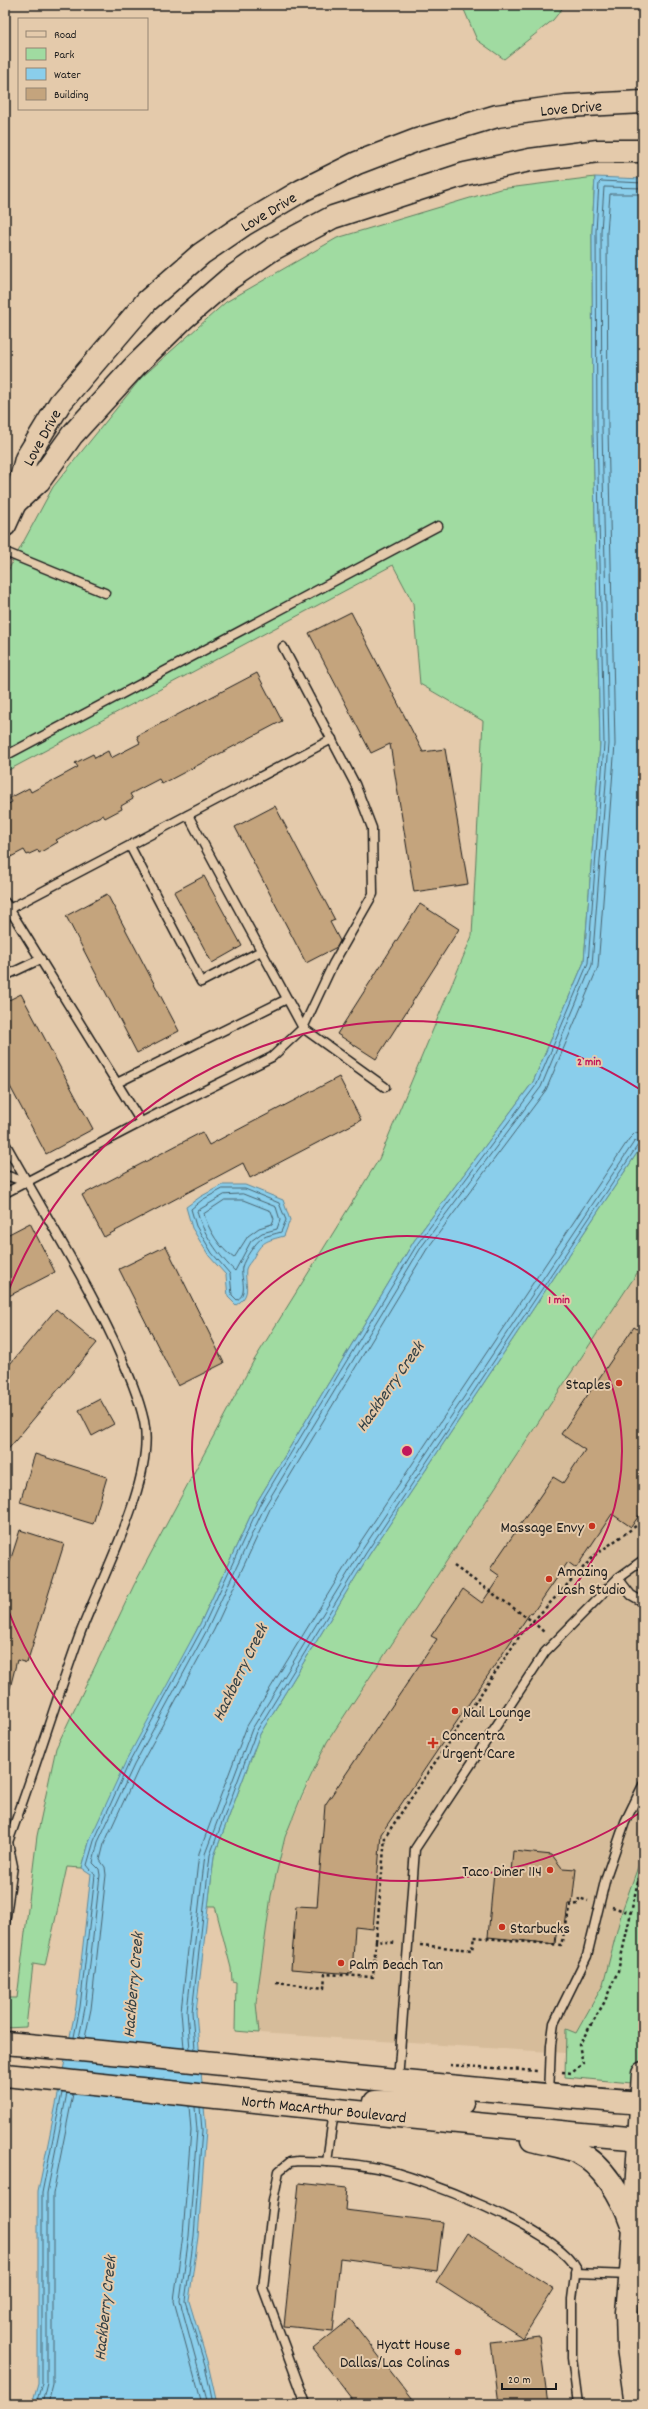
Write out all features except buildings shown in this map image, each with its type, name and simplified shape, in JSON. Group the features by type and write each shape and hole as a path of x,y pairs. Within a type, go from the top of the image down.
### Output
{"main road":[{"name":"Love Drive","path":"5,526 15,503 26,459 60,403 148,301 201,254 245,224 295,195 357,163 417,140 497,116 566,106 643,102"},
{"name":"Love Drive","path":"15,503 39,481 72,435 135,366 184,318 229,279 273,248 332,217 465,174 530,160 598,151 643,151"},
{"name":"North MacArthur Boulevard","path":"7,2044 398,2082 642,2103"},
{"path":"636,2404 628,2348 627,2312 634,2230 643,2073"},
{"name":"North MacArthur Boulevard","path":"5,2075 260,2100 475,2125 640,2139"},
{"path":"334,2109 342,2102 435,2101 506,2108 529,2104 549,2096"},
{"path":"475,2125 578,2152 592,2163 612,2184 622,2200 634,2230"}],"lane":[{"path":"5,756 438,526"},
{"path":"5,552 105,593"},
{"path":"5,1193 141,1122 272,1057 303,1028 333,964 373,894 372,828 355,784 283,647"},
{"path":"141,1122 7,906 130,846 332,739"},
{"path":"188,815 303,1028 385,1087"},
{"path":"130,846 201,982 261,951"},
{"path":"5,976 41,959"},
{"path":"116,1082 287,999"},
{"path":"5,1143 26,1182 93,1294 132,1381 144,1422 146,1457 135,1498 80,1634 36,1768 6,1843 13,1866 5,1924"},
{"path":"5,1175 26,1182"},
{"path":"398,2082 406,1944 415,1849 545,1652 618,1578 643,1560"},
{"path":"618,1578 631,1595 643,1602"},
{"path":"549,2096 554,2022 587,1956 606,1877 625,1822 643,1785"},
{"path":"327,2162 334,2109"},
{"path":"306,2404 263,2288 263,2279 279,2171 290,2162 327,2162 378,2168 431,2185 481,2205 527,2229 562,2251 572,2261 575,2273 572,2299 572,2358 578,2404"},
{"path":"575,2273 630,2275"}],"path":[{"path":"276,1982 324,1988 325,1974 373,1977 385,1837 521,1634 595,1555 643,1521"},
{"path":"454,1566 532,1621 555,1642"},
{"path":"447,2064 572,2073 583,2063 579,2046 604,2003 618,1971 643,1868"},
{"path":"376,1941 472,1950 474,1937 561,1945 571,1905 578,1904 579,1898 631,1913"}],"shaded area":[{"path":"643,1264 643,1853 622,1911 603,1985 576,2033 566,2029 566,2053 259,2033 256,2003 271,1896 285,1837 327,1742"}],"green space":[{"path":"462,5 565,5 553,20 504,59 477,40"},
{"path":"595,177 592,231 593,429 600,744 584,962 533,1082 414,1241 257,1502 200,1624 90,1839 82,1868 67,1867 45,1966 33,1964 26,2027 5,2028 5,1998 17,1998 37,1836 56,1748 134,1585 253,1362 379,1159 472,936 483,721 420,684 413,603 393,565 5,772 5,576 53,487 141,378 226,302 337,238 500,189"},
{"path":"643,1144 643,1264 327,1742 302,1795 285,1837 271,1896 256,2003 259,2033 235,2031 236,1982 232,1981 231,1968 215,1906 208,1906 214,1856 260,1734 369,1555"},
{"path":"643,1853 643,2084 565,2077 566,2029 576,2033 603,1985 622,1911"},
{"path":"643,2235 643,2398 640,2377 638,2316 639,2276"}],"water":[{"name":"Hackberry Creek","path":"595,177 643,179 643,1144 369,1555 260,1734 214,1856 196,2012 206,2130 198,2237 189,2301 208,2364 217,2404 32,2404 38,2383 38,2192 76,2007 91,1874 82,1868 90,1839 126,1761 200,1624 257,1502 414,1241 533,1082 584,962 600,744 593,429 592,231"},
{"path":"222,1185 245,1185 283,1200 290,1220 284,1236 265,1242 247,1266 246,1293 241,1301 236,1305 228,1297 226,1275 209,1256 192,1228 186,1207 200,1197"}],"place":[{"name":"Staples","path":"619,1383"},
{"name":"Massage Envy","path":"592,1526"},
{"name":"Amazing Lash Studio","path":"549,1579"},
{"name":"Nail Lounge","path":"455,1711"},
{"name":"Concentra Urgent Care","path":"433,1743"},
{"name":"Taco Diner 114","path":"550,1870"},
{"name":"Starbucks","path":"502,1927"},
{"name":"Palm Beach Tan","path":"341,1963"},
{"name":"Hyatt House Dallas/Las Colinas","path":"458,2352"}]}
